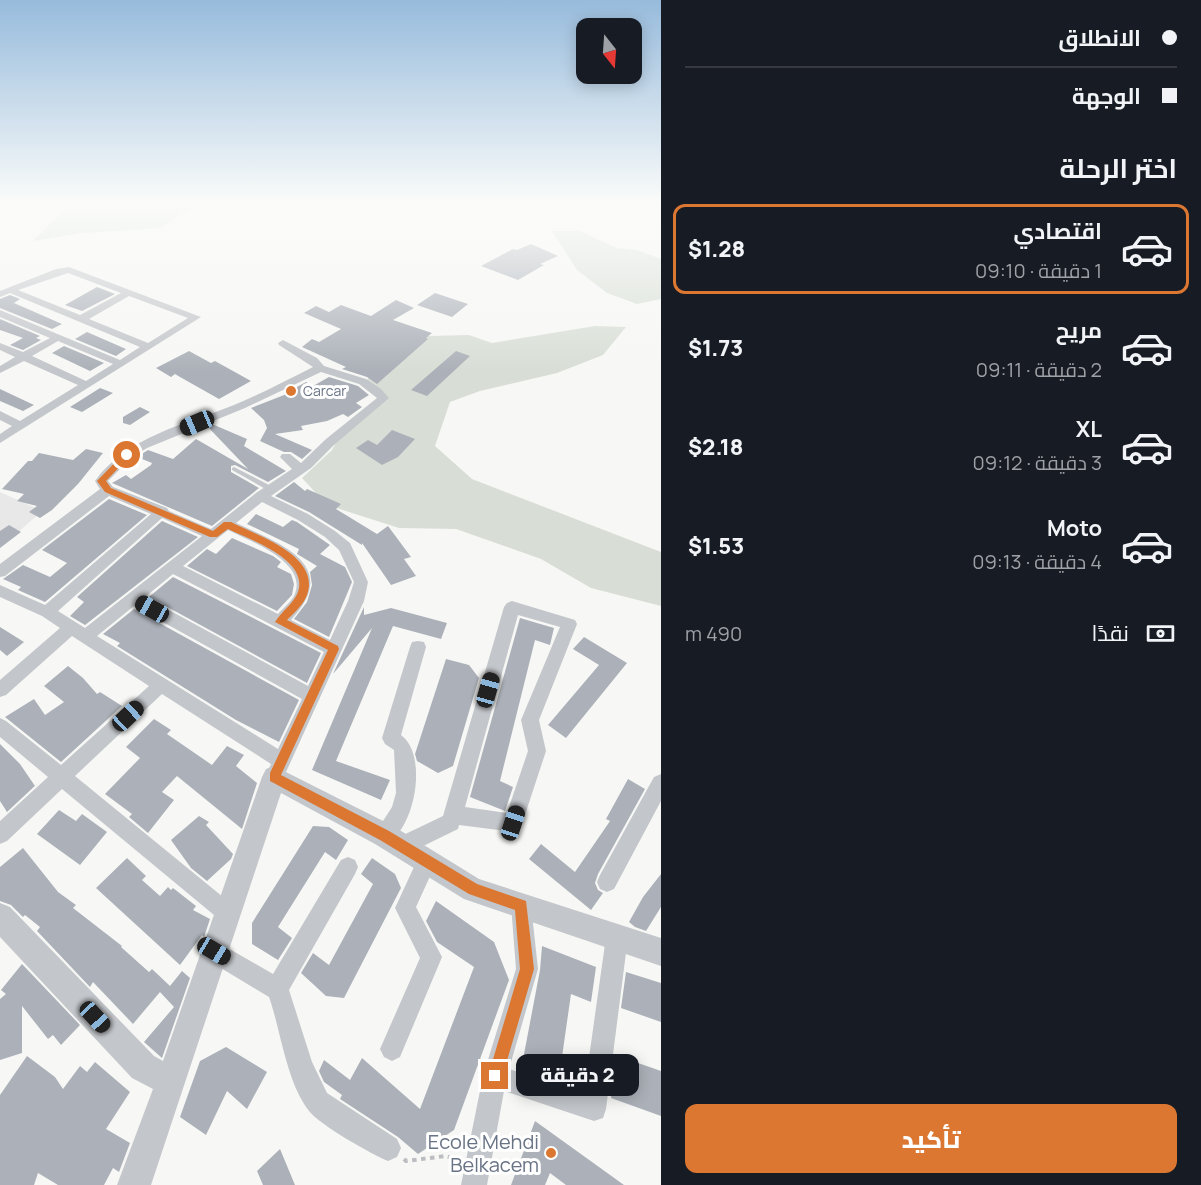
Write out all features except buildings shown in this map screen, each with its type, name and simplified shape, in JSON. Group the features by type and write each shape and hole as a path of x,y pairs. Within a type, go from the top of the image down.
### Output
{"street":[{"path":"0,439 196,317 69,270 59,271 5,292"},
{"path":"5,292 81,319 149,347"},
{"path":"81,319 129,292"},
{"path":"0,313 121,364"},
{"path":"0,370 58,337"},
{"path":"0,690 78,632 133,598 300,469 383,398 377,390 357,378 320,368 313,360 283,343"},
{"path":"0,346 87,385"},
{"path":"213,535 162,511 108,490 101,481 127,455 143,445 241,406 320,368"},
{"path":"0,415 20,426"},
{"path":"143,445 161,454"},
{"path":"286,457 300,469"},
{"path":"0,572 108,490"},
{"path":"134,1185 277,769 356,601 361,582 345,547 330,534 266,493"},
{"path":"47,612 162,511"},
{"path":"228,524 299,564 306,582 302,596 280,622"},
{"path":"172,567 334,649"},
{"path":"0,591 47,612 161,685 277,769 473,890 661,952"},
{"path":"133,598 311,696"},
{"path":"393,841 451,822 512,607 569,624 531,720 537,751 513,823 453,815"},
{"path":"393,841 408,781 402,746 391,738 418,647"},
{"path":"0,834 161,685"},
{"path":"0,726 227,912"},
{"path":"607,882 661,783"},
{"path":"392,1049 431,957 405,908 427,861"},
{"path":"277,989 348,867"},
{"path":"474,1185 495,1076 527,969 521,905"},
{"path":"0,917 143,1067 171,1082"},
{"path":"495,1076 594,1109 617,937"},
{"path":"214,951 277,989 288,1014 302,1066 319,1103 388,1148"}],"lane":[{"path":"234,469 266,493"}],"path":[{"path":"388,1148 406,1161 446,1156 462,1161"}],"shaded area":[{"path":"571,260 661,260 661,299 637,304 607,293 577,270"},
{"path":"595,326 626,327 603,355 557,373 480,391 450,402 435,446 472,479 661,552 661,606 591,588 541,559 456,529 399,528 327,505 302,478 332,450 343,429 383,401 363,386 386,351 428,336 469,335 492,343"},
{"path":"0,492 42,511 0,548"}],"place":[{"name":"Carcar","path":"291,391"},
{"name":"Ecole Mehdi Belkacem","path":"551,1153"}],"route":[{"path":"127,455 101,481 108,490 162,511 213,535 228,524 299,564 306,582 302,596 280,622 334,649 274,777 384,835 473,890 521,905 527,969 495,1076"}]}
